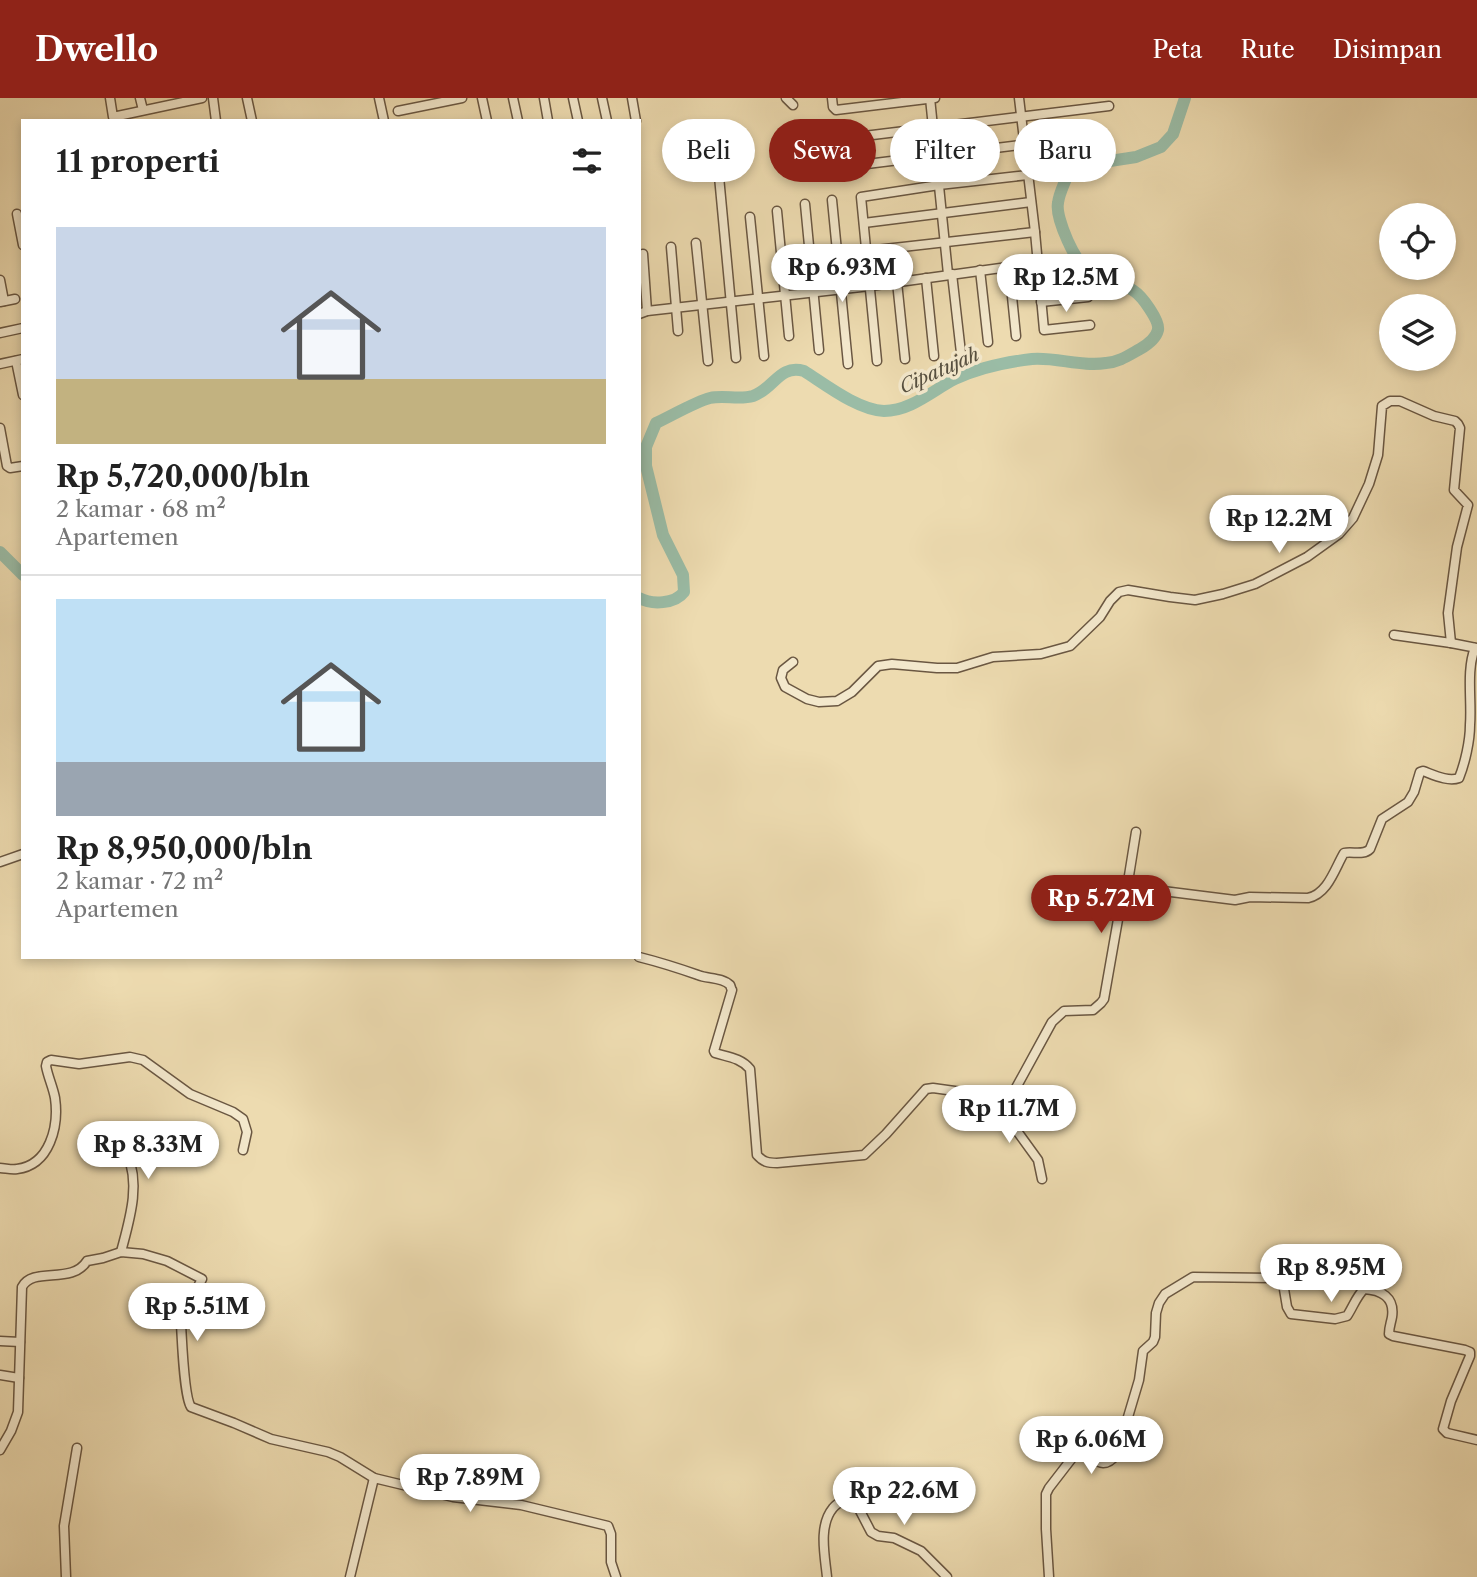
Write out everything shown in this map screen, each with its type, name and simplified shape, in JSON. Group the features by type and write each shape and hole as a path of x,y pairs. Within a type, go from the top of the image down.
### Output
{"street":[{"path":"110,98 113,117 172,101 202,98"},
{"path":"141,98 143,110"},
{"path":"213,98 216,119"},
{"path":"247,98 252,119"},
{"path":"379,98 384,119"},
{"path":"398,111 461,98"},
{"path":"482,98 487,119"},
{"path":"513,98 518,119"},
{"path":"544,98 548,119"},
{"path":"573,98 578,119"},
{"path":"603,98 607,119"},
{"path":"632,98 636,119"},
{"path":"832,98 836,110 932,98 933,119"},
{"path":"1019,98 1021,117"},
{"path":"1000,120 1110,106"},
{"path":"877,361 862,196 1014,177"},
{"path":"719,182 736,358"},
{"path":"939,182 944,243 961,353"},
{"path":"1029,182 1044,330 1090,325"},
{"path":"832,200 849,364"},
{"path":"864,223 1031,202"},
{"path":"805,204 819,350"},
{"path":"777,211 789,336"},
{"path":"17,214 21,235"},
{"path":"750,218 764,356"},
{"path":"867,251 1035,232"},
{"path":"696,243 708,361"},
{"path":"671,247 678,331"},
{"path":"643,254 643,312 870,286 1037,263"},
{"path":"1009,267 1016,336"},
{"path":"980,270 988,342"},
{"path":"1039,276 1064,272"},
{"path":"926,278 934,356"},
{"path":"0,280 2,302 15,299"},
{"path":"897,282 905,359"},
{"path":"1041,302 1088,297"},
{"path":"0,333 21,328"},
{"path":"0,365 19,360 21,378"},
{"path":"793,662 783,670 781,678 785,687 807,699 819,702 837,701 852,692 878,666 892,664 957,668 993,657 1041,654 1070,646 1100,617 1119,592 1128,590 1195,600 1255,584 1307,557 1339,534 1353,517 1369,484 1378,455 1382,406 1390,401 1400,401 1434,416 1455,421 1460,428 1454,490 1468,506 1457,547 1448,613 1451,643"},
{"path":"0,428 7,466 21,466"},
{"path":"1127,888 1235,900 1250,897 1308,898 1323,891 1344,853 1368,852 1382,819 1408,802 1420,772 1448,779 1459,778 1471,726 1471,671 1476,648 1394,635"},
{"path":"1011,1097 1052,1021 1065,1011 1093,1010 1104,999 1136,831"},
{"path":"0,862 21,855"},
{"path":"641,957 713,978 731,987 714,1051 746,1063 750,1069 757,1155 765,1162 864,1155 928,1088 1011,1097"},
{"path":"0,1167 20,1169 40,1157 51,1143 56,1119 54,1096 46,1069 47,1062 51,1060 79,1064 130,1057 143,1060 190,1094 243,1119 247,1132 243,1150"},
{"path":"1011,1097 1024,1110 1017,1131 1038,1160 1042,1179"},
{"path":"103,1150 128,1154 132,1164 132,1204 121,1252"},
{"path":"0,1450 18,1412 22,1287 25,1282 70,1273 87,1261 121,1252 143,1254 167,1261 202,1280 188,1300 181,1324 186,1392 191,1407 271,1439 328,1452 374,1478 453,1497 532,1507 608,1526 611,1534 611,1562 616,1577"},
{"path":"1049,1577 1047,1491 1076,1453 1100,1463 1114,1458 1121,1445 1139,1380 1143,1351 1155,1337 1159,1303 1165,1294 1193,1277 1280,1280 1283,1283 1287,1307 1292,1314 1335,1319 1347,1316 1357,1295 1364,1289 1373,1289 1387,1296 1393,1313 1389,1334 1470,1352 1443,1429 1447,1433 1477,1440"},
{"path":"0,1341 20,1342"},
{"path":"0,1375 19,1378"},
{"path":"66,1577 64,1526 77,1448"},
{"path":"350,1577 374,1478"},
{"path":"846,1479 847,1498"},
{"path":"827,1577 825,1524 834,1507 847,1498"},
{"path":"847,1498 857,1505 874,1535 894,1538 921,1551 947,1577"}],"waterway":[{"name":"Cipatujah","path":"641,599 663,602 675,599 684,592 683,575 663,535 646,466 646,447 656,423 683,409 710,398 753,396 782,374 795,370 804,371 864,406 874,410 894,410 913,404 955,379 983,369 1032,359 1088,364 1111,362 1128,356 1151,341 1158,326 1150,309 1129,288 1095,276 1084,268 1063,230 1058,203 1068,173 1084,165 1136,157 1161,147 1173,134 1185,98"},
{"name":"Cipatujah","path":"0,552 21,573"}]}
